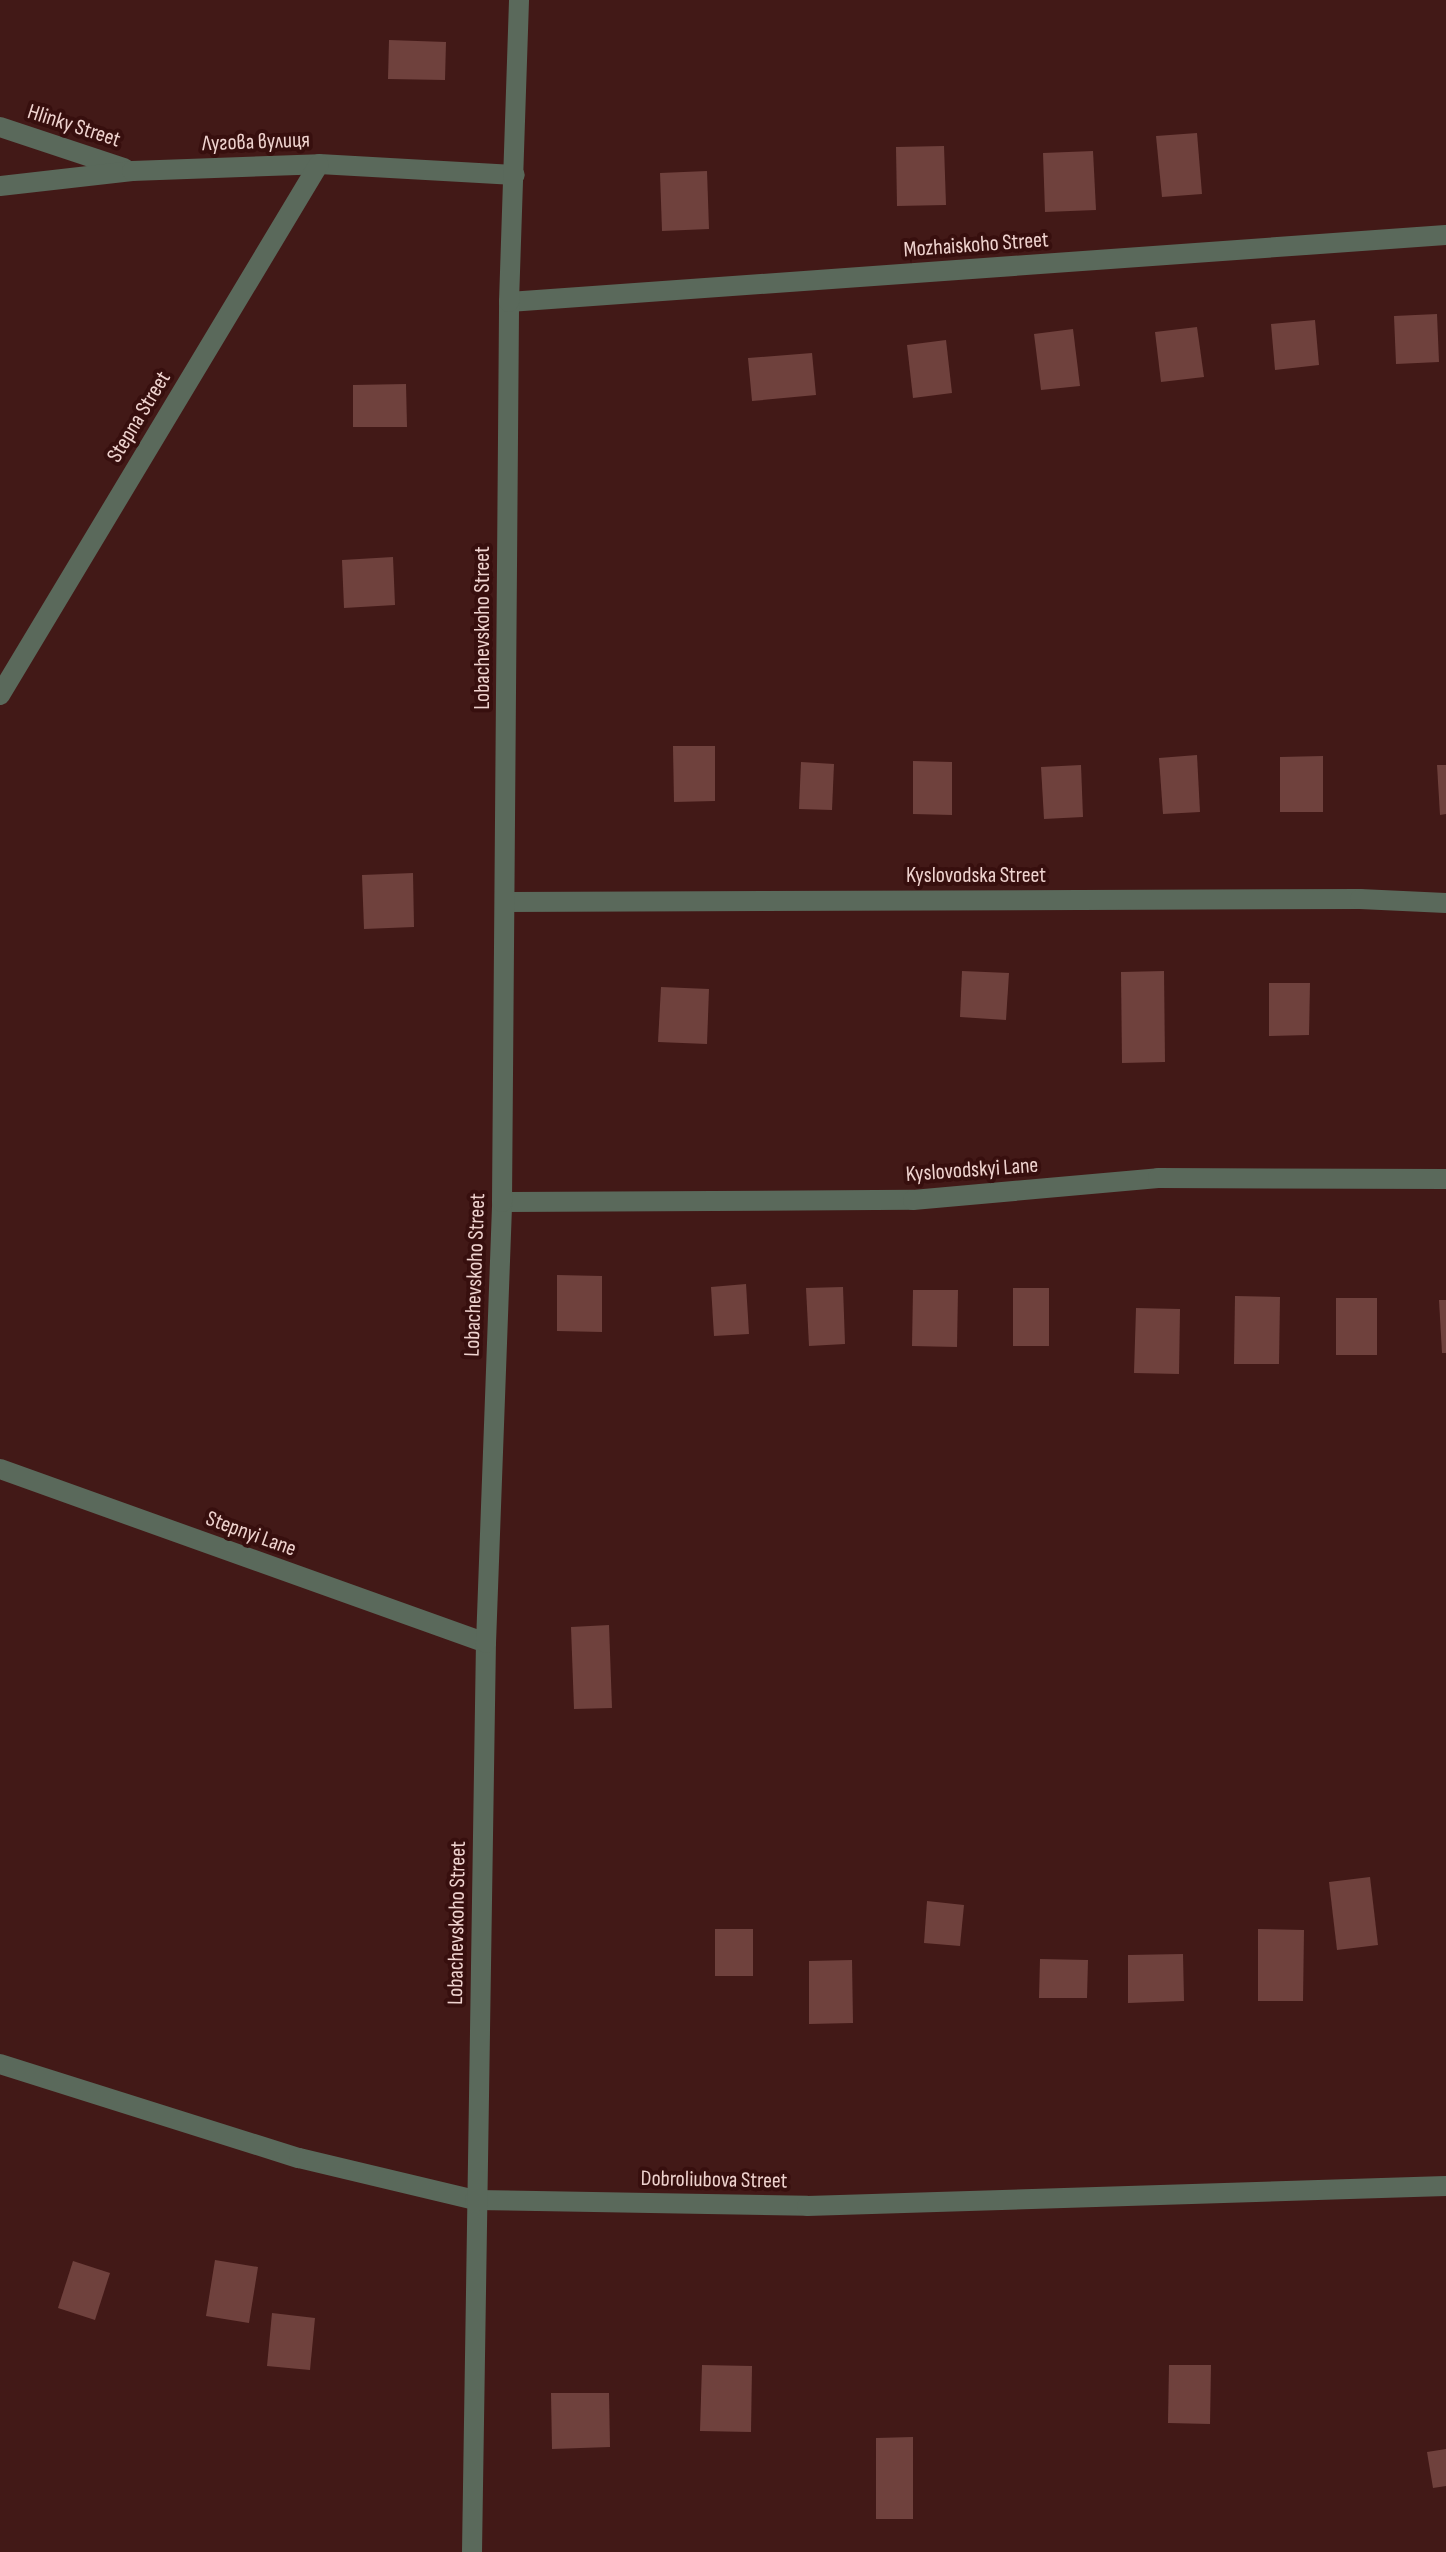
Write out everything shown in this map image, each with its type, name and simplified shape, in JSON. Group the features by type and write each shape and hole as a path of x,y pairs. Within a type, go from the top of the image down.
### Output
{"street":[{"name":"Lobachevskoho Street","path":"472,2552 475,2200 486,1643 502,1202 509,302 519,0"},
{"name":"Hlinky Street","path":"0,127 132,171"},
{"name":"Лугова вулиця","path":"0,186 132,171 319,164 515,175"},
{"name":"Stepna Street","path":"0,695 319,164"},
{"name":"Mozhaiskoho Street","path":"509,302 1446,235"},
{"name":"Kyslovodska Street","path":"506,902 1360,899 1446,903"},
{"name":"Kyslovodskyi Lane","path":"502,1202 913,1200 1158,1178 1446,1179"},
{"name":"Stepnyi Lane","path":"0,1469 486,1643"},
{"name":"Dobroliubova Street","path":"0,2064 299,2158 475,2200 807,2206 1446,2186"}],"building":[{"path":"389,40 446,42 445,80 388,79"},
{"path":"1197,133 1202,194 1162,197 1156,136"},
{"path":"944,146 946,205 897,206 896,147"},
{"path":"1093,151 1096,210 1045,212 1043,153"},
{"path":"707,171 709,229 662,231 660,173"},
{"path":"1437,314 1439,362 1396,364 1394,316"},
{"path":"1315,320 1319,365 1275,370 1271,324"},
{"path":"1197,327 1204,377 1161,382 1155,332"},
{"path":"1073,329 1080,386 1041,390 1034,334"},
{"path":"946,340 952,393 913,398 907,345"},
{"path":"812,353 816,395 752,401 748,358"},
{"path":"406,384 407,427 353,427 353,385"},
{"path":"393,557 395,605 344,608 342,560"},
{"path":"673,746 715,746 715,801 674,802"},
{"path":"1197,755 1200,812 1163,814 1159,758"},
{"path":"1323,756 1323,812 1280,812 1280,757"},
{"path":"913,761 952,762 952,815 913,814"},
{"path":"801,762 834,764 832,810 799,809"},
{"path":"1081,765 1083,817 1044,819 1041,767"},
{"path":"1437,765 1446,765 1446,814 1440,815"},
{"path":"413,873 414,927 364,929 362,875"},
{"path":"962,971 1009,973 1006,1020 960,1017"},
{"path":"1164,971 1165,1062 1122,1063 1121,972"},
{"path":"1269,983 1310,983 1309,1035 1269,1036"},
{"path":"661,987 709,989 707,1044 658,1042"},
{"path":"557,1275 602,1276 602,1332 557,1331"},
{"path":"746,1284 749,1334 714,1336 711,1287"},
{"path":"843,1287 845,1344 809,1346 806,1288"},
{"path":"1013,1288 1049,1288 1049,1346 1013,1346"},
{"path":"913,1290 958,1290 957,1347 912,1346"},
{"path":"1235,1296 1280,1297 1279,1364 1234,1364"},
{"path":"1336,1298 1377,1298 1377,1355 1336,1355"},
{"path":"1439,1300 1446,1300 1446,1353 1442,1353"},
{"path":"1136,1308 1180,1309 1179,1374 1134,1373"},
{"path":"609,1625 612,1708 574,1709 571,1627"},
{"path":"1370,1877 1378,1945 1337,1950 1329,1882"},
{"path":"927,1901 964,1905 960,1946 924,1943"},
{"path":"715,1929 753,1929 753,1976 715,1976"},
{"path":"1258,1929 1304,1930 1303,2001 1258,2001"},
{"path":"1183,1954 1184,2001 1128,2003 1128,1955"},
{"path":"1040,1959 1088,1960 1087,1998 1039,1998"},
{"path":"852,1960 853,2023 809,2024 809,1961"},
{"path":"215,2260 258,2267 249,2323 206,2316"},
{"path":"73,2261 110,2273 95,2320 58,2308"},
{"path":"272,2313 315,2318 310,2370 267,2366"},
{"path":"702,2365 752,2366 751,2432 700,2431"},
{"path":"1169,2365 1211,2365 1210,2424 1168,2423"},
{"path":"551,2393 609,2393 610,2447 552,2449"},
{"path":"913,2437 913,2519 876,2519 876,2438"},
{"path":"1446,2449 1446,2486 1433,2488 1427,2452"}]}
